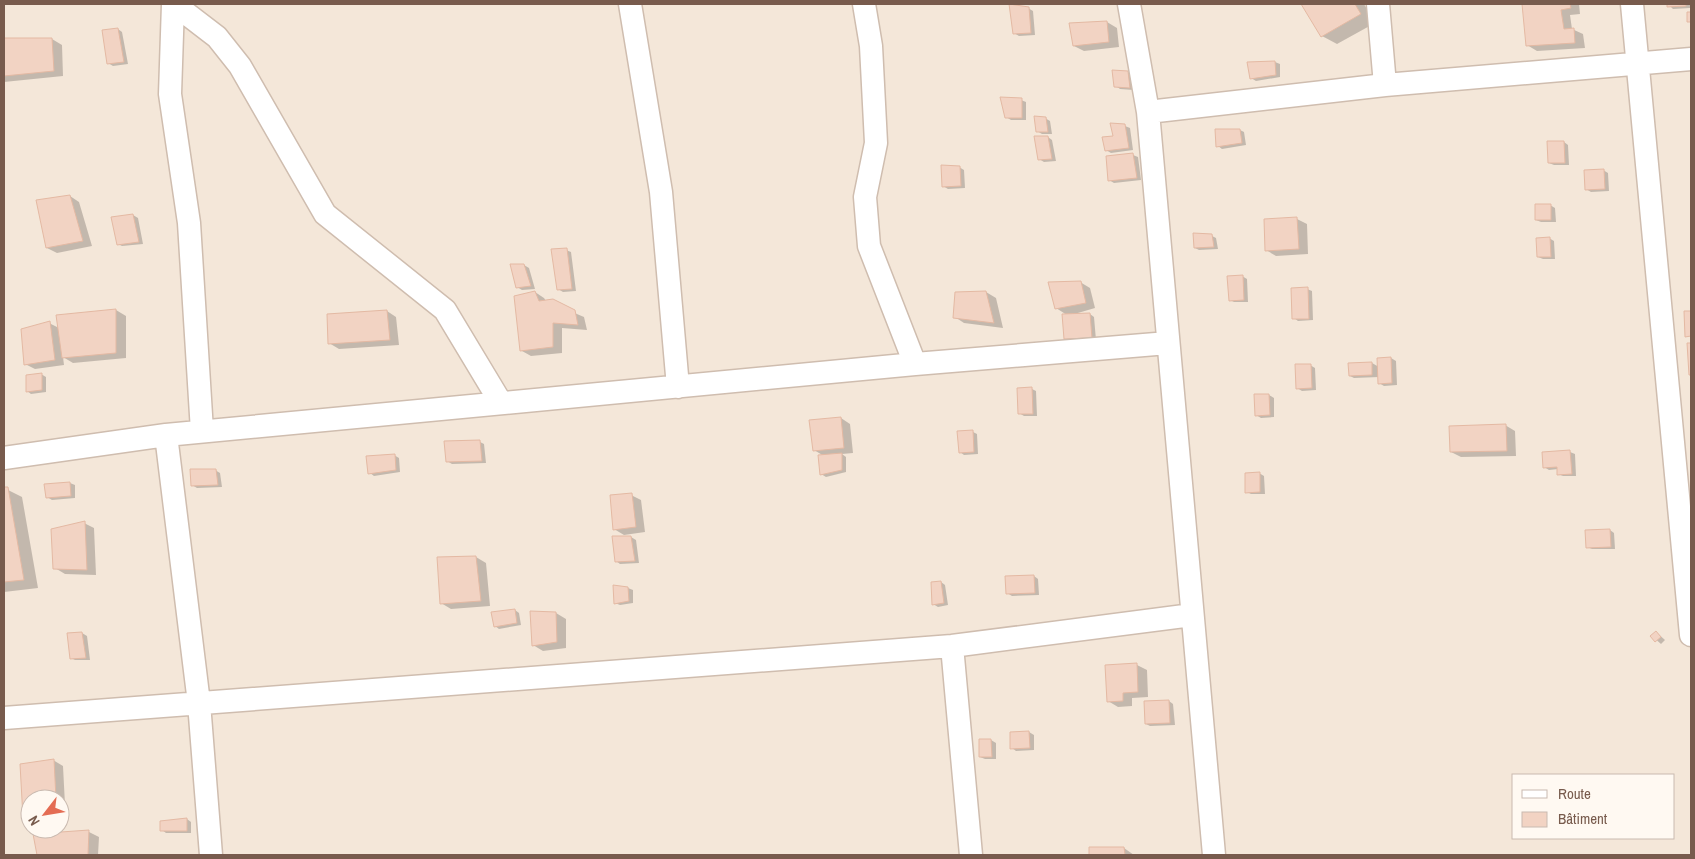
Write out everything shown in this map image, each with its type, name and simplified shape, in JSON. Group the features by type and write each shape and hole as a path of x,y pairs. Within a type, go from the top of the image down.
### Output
{"street":[{"path":"174,4 217,37 240,66 325,214 445,310 501,403"},
{"path":"174,4 170,94 189,223 202,432"},
{"path":"630,4 661,192 678,387"},
{"path":"864,4 871,46 876,143 865,197 869,246 915,364"},
{"path":"1129,4 1148,112 1214,855"},
{"path":"1378,4 1385,85"},
{"path":"1632,4 1636,64 1689,581 1691,635"},
{"path":"1148,112 1385,85 1691,59"},
{"path":"4,458 166,435 915,364 1168,344"},
{"path":"166,435 199,704 211,855"},
{"path":"4,718 952,646 1192,615"},
{"path":"952,646 971,855"}],"shaded area":[{"path":"4,4 1691,4 1691,855 4,855"}],"building":[{"path":"1009,4 1029,7 1031,33 1013,34"},
{"path":"1301,4 1355,4 1361,14 1321,37"},
{"path":"1522,4 1570,4 1571,8 1561,10 1564,29 1574,28 1575,43 1526,46"},
{"path":"1667,4 1686,4 1686,6 1667,7"},
{"path":"1687,12 1691,12 1691,22 1687,22"},
{"path":"1107,21 1109,42 1073,46 1069,23"},
{"path":"118,28 124,62 107,64 102,30"},
{"path":"4,38 52,38 54,71 4,76"},
{"path":"1275,61 1276,75 1250,79 1247,62"},
{"path":"1112,70 1128,71 1130,88 1114,87"},
{"path":"1000,97 1022,98 1022,118 1005,118"},
{"path":"1034,116 1046,117 1048,132 1036,132"},
{"path":"1110,123 1125,124 1129,148 1105,151 1102,137 1113,136"},
{"path":"1215,129 1240,129 1242,143 1216,147"},
{"path":"1034,136 1048,136 1052,159 1038,160"},
{"path":"1547,141 1564,141 1565,163 1548,163"},
{"path":"1133,153 1137,178 1108,181 1106,156"},
{"path":"941,165 960,166 961,186 942,187"},
{"path":"1604,169 1605,189 1585,190 1584,170"},
{"path":"70,195 83,241 46,248 36,200"},
{"path":"1535,204 1551,204 1551,220 1535,220"},
{"path":"133,214 139,242 117,245 111,217"},
{"path":"1297,217 1299,249 1265,251 1264,219"},
{"path":"1193,233 1212,234 1214,247 1194,248"},
{"path":"1550,237 1551,257 1537,257 1536,238"},
{"path":"567,248 572,289 557,290 551,249"},
{"path":"510,264 524,264 531,286 516,288"},
{"path":"1243,275 1244,300 1229,301 1227,276"},
{"path":"1081,281 1086,303 1055,309 1048,282"},
{"path":"1308,287 1309,319 1292,319 1291,288"},
{"path":"535,291 539,301 553,299 575,310 578,325 553,323 553,347 520,351 514,296"},
{"path":"986,291 994,323 953,318 955,292"},
{"path":"116,309 116,353 62,358 56,315"},
{"path":"387,310 390,340 328,344 327,314"},
{"path":"1684,311 1691,311 1691,336 1685,337"},
{"path":"1090,313 1092,338 1064,339 1062,314"},
{"path":"50,321 55,360 24,365 21,329"},
{"path":"1687,343 1691,343 1691,375 1689,375"},
{"path":"1391,357 1392,383 1378,384 1377,358"},
{"path":"1372,362 1372,375 1349,376 1348,363"},
{"path":"1295,364 1311,364 1312,388 1296,389"},
{"path":"42,373 42,390 26,392 26,375"},
{"path":"1032,387 1033,414 1018,414 1017,388"},
{"path":"1254,394 1269,394 1270,415 1255,416"},
{"path":"841,417 844,448 813,451 809,420"},
{"path":"1506,424 1507,451 1450,452 1449,426"},
{"path":"973,430 974,452 959,453 957,431"},
{"path":"480,440 482,461 446,462 444,441"},
{"path":"1570,450 1572,474 1557,475 1557,467 1543,468 1542,452"},
{"path":"842,453 842,470 820,475 818,455"},
{"path":"395,454 396,470 368,474 366,456"},
{"path":"190,469 216,469 218,485 191,486"},
{"path":"1260,472 1260,492 1245,493 1245,473"},
{"path":"70,482 71,496 46,498 44,484"},
{"path":"4,487 8,487 24,580 4,582"},
{"path":"632,493 636,527 613,530 610,495"},
{"path":"85,521 87,570 53,569 51,529"},
{"path":"1610,529 1611,547 1586,548 1585,530"},
{"path":"612,536 631,536 635,561 615,562"},
{"path":"476,556 481,601 440,604 437,557"},
{"path":"1034,575 1035,593 1006,594 1005,576"},
{"path":"941,581 944,603 932,605 931,582"},
{"path":"613,585 628,587 629,601 614,604"},
{"path":"515,609 517,623 494,627 491,612"},
{"path":"530,611 556,612 557,642 532,646"},
{"path":"1656,631 1661,637 1655,642 1650,636"},
{"path":"82,632 86,658 70,659 67,633"},
{"path":"1137,663 1138,692 1123,693 1123,701 1107,702 1105,665"},
{"path":"1169,700 1170,723 1145,724 1144,701"},
{"path":"1029,731 1030,748 1010,749 1010,732"},
{"path":"979,739 991,739 992,757 979,757"},
{"path":"54,759 56,789 21,789 20,764"},
{"path":"187,818 187,831 160,831 160,821"},
{"path":"89,830 88,855 37,855 34,839 70,839 70,831"},
{"path":"1089,847 1124,847 1125,855 1089,855"}]}
